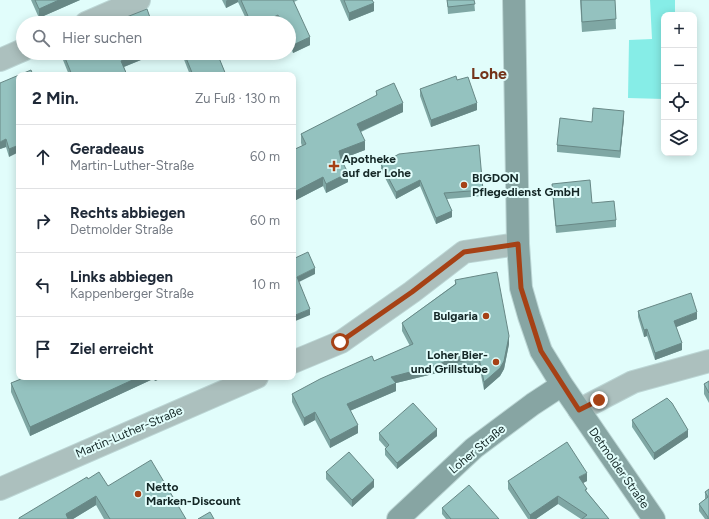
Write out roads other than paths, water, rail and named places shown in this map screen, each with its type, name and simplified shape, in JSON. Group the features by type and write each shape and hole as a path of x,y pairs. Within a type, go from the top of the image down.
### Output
{"main road":[{"name":"Detmolder Straße","path":"514,0 518,244 521,288 528,316 541,351 562,386 654,519"},
{"name":"Loher Straße","path":"398,519 474,448 533,404 562,386"}],"street":[{"path":"102,16 140,0"},
{"path":"0,60 16,53"},
{"path":"296,361 340,342 406,297 464,252 518,244"},
{"path":"579,410 633,382 709,361"},
{"name":"Martin-Luther-Straße","path":"0,489 250,380"}],"place":[{"name":"Apotheke auf der Lohe","path":"334,166"},
{"name":"BIGDON Pflegedienst GmbH","path":"464,185"},
{"name":"Bulgaria","path":"486,316"},
{"name":"Loher Bier- und Grillstube","path":"496,362"},
{"name":"Netto Marken-Discount","path":"138,494"}],"district":[{"name":"Lohe","path":"489,73"}]}
